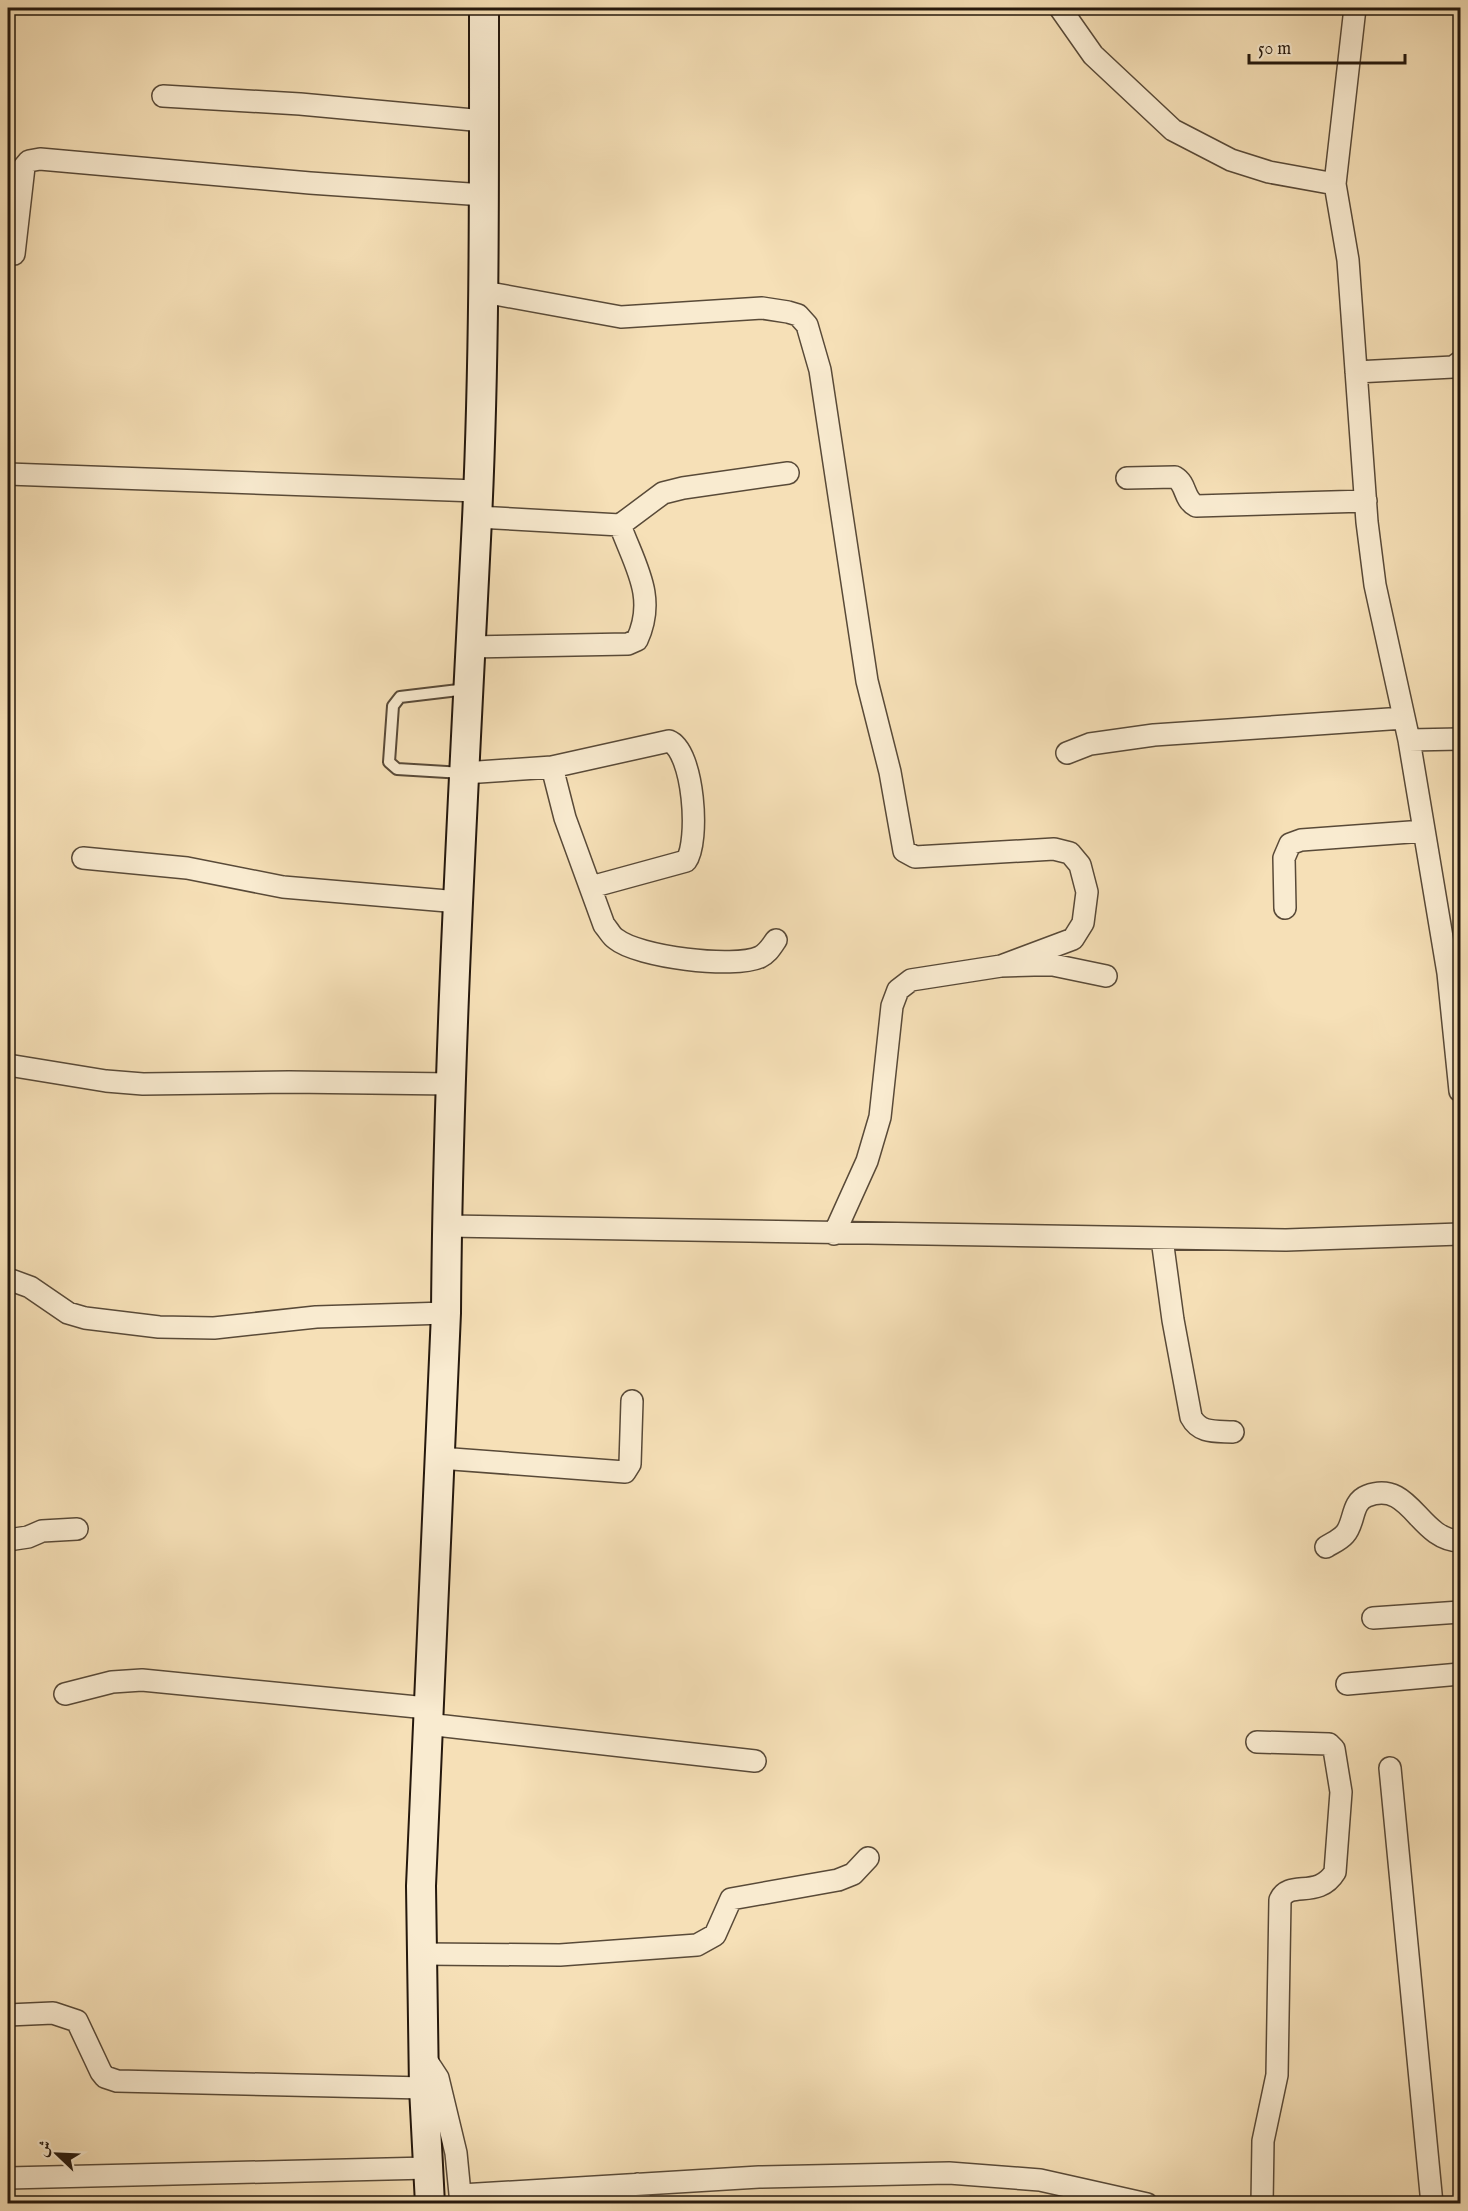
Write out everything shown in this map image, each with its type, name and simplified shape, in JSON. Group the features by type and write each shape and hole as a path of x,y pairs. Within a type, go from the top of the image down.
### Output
{"main road":[{"path":"430,2204 423,2055 422,1886 484,292 484,8"}],"street":[{"path":"1060,8 1093,55 1173,130 1231,160 1269,172 1335,184"},
{"path":"1355,8 1335,184 1348,260 1366,501 1375,585 1409,740 1448,973 1461,1091"},
{"path":"163,96 300,104 484,121"},
{"path":"14,254 24,167 29,161 40,159 310,183 484,195"},
{"path":"484,292 621,317 762,308 798,315 807,325 820,370 867,681 890,772 904,851 915,857 1054,849 1070,853 1080,864 1087,892 1083,923 1073,939 1001,966"},
{"path":"1356,372 1453,367 1461,362"},
{"path":"8,474 477,504 620,525 663,493 788,473"},
{"path":"1127,478 1176,477 1180,480 1190,503 1196,506 1366,501"},
{"path":"469,647 628,644 637,640 647,601 620,525"},
{"path":"1067,753 1090,744 1154,735 1404,718"},
{"path":"1409,740 1461,739"},
{"path":"464,773 552,766 669,741 679,748 692,786 692,850 686,861 591,887"},
{"path":"552,766 565,819 604,925 615,939 628,946 669,958 743,961 767,953 776,940"},
{"path":"1285,908 1284,858 1290,844 1301,840 1424,831"},
{"path":"83,858 187,868 283,887 459,902"},
{"path":"834,1234 867,1161 880,1117 892,1006 898,990 911,980 1001,966 1053,965 1106,976"},
{"path":"8,1065 106,1081 143,1084 289,1082 452,1084"},
{"path":"447,1226 1286,1240 1461,1234"},
{"path":"1162,1239 1173,1320 1191,1417 1195,1424 1206,1431 1233,1432"},
{"path":"8,1279 30,1287 68,1313 85,1318 159,1327 214,1328 316,1317 446,1312"},
{"path":"439,1458 625,1472 630,1464 632,1401"},
{"path":"1326,1546 1343,1537 1360,1501 1368,1495 1388,1494 1408,1502 1427,1528 1440,1536 1461,1541"},
{"path":"8,1540 28,1537 42,1531 77,1529"},
{"path":"1373,1618 1461,1612"},
{"path":"1347,1684 1461,1674"},
{"path":"65,1694 112,1682 142,1680 755,1761"},
{"path":"1257,1742 1329,1744 1334,1749 1341,1792 1335,1872 1328,1883 1315,1888 1290,1890 1283,1894 1280,1900 1277,2075 1263,2142 1262,2204"},
{"path":"1390,1768 1432,2204"},
{"path":"422,1954 560,1955 697,1945 715,1935 731,1899 838,1880 853,1874 868,1858"},
{"path":"8,2014 53,2013 77,2021 101,2072 105,2077 117,2081 424,2088"},
{"path":"423,2055 438,2078 456,2153 461,2199 639,2194 867,2173 949,2173 1040,2180 1147,2204"},
{"path":"8,2178 428,2168"}],"lane":[{"path":"464,773 398,769 389,762 393,706 400,697 467,689"}]}
